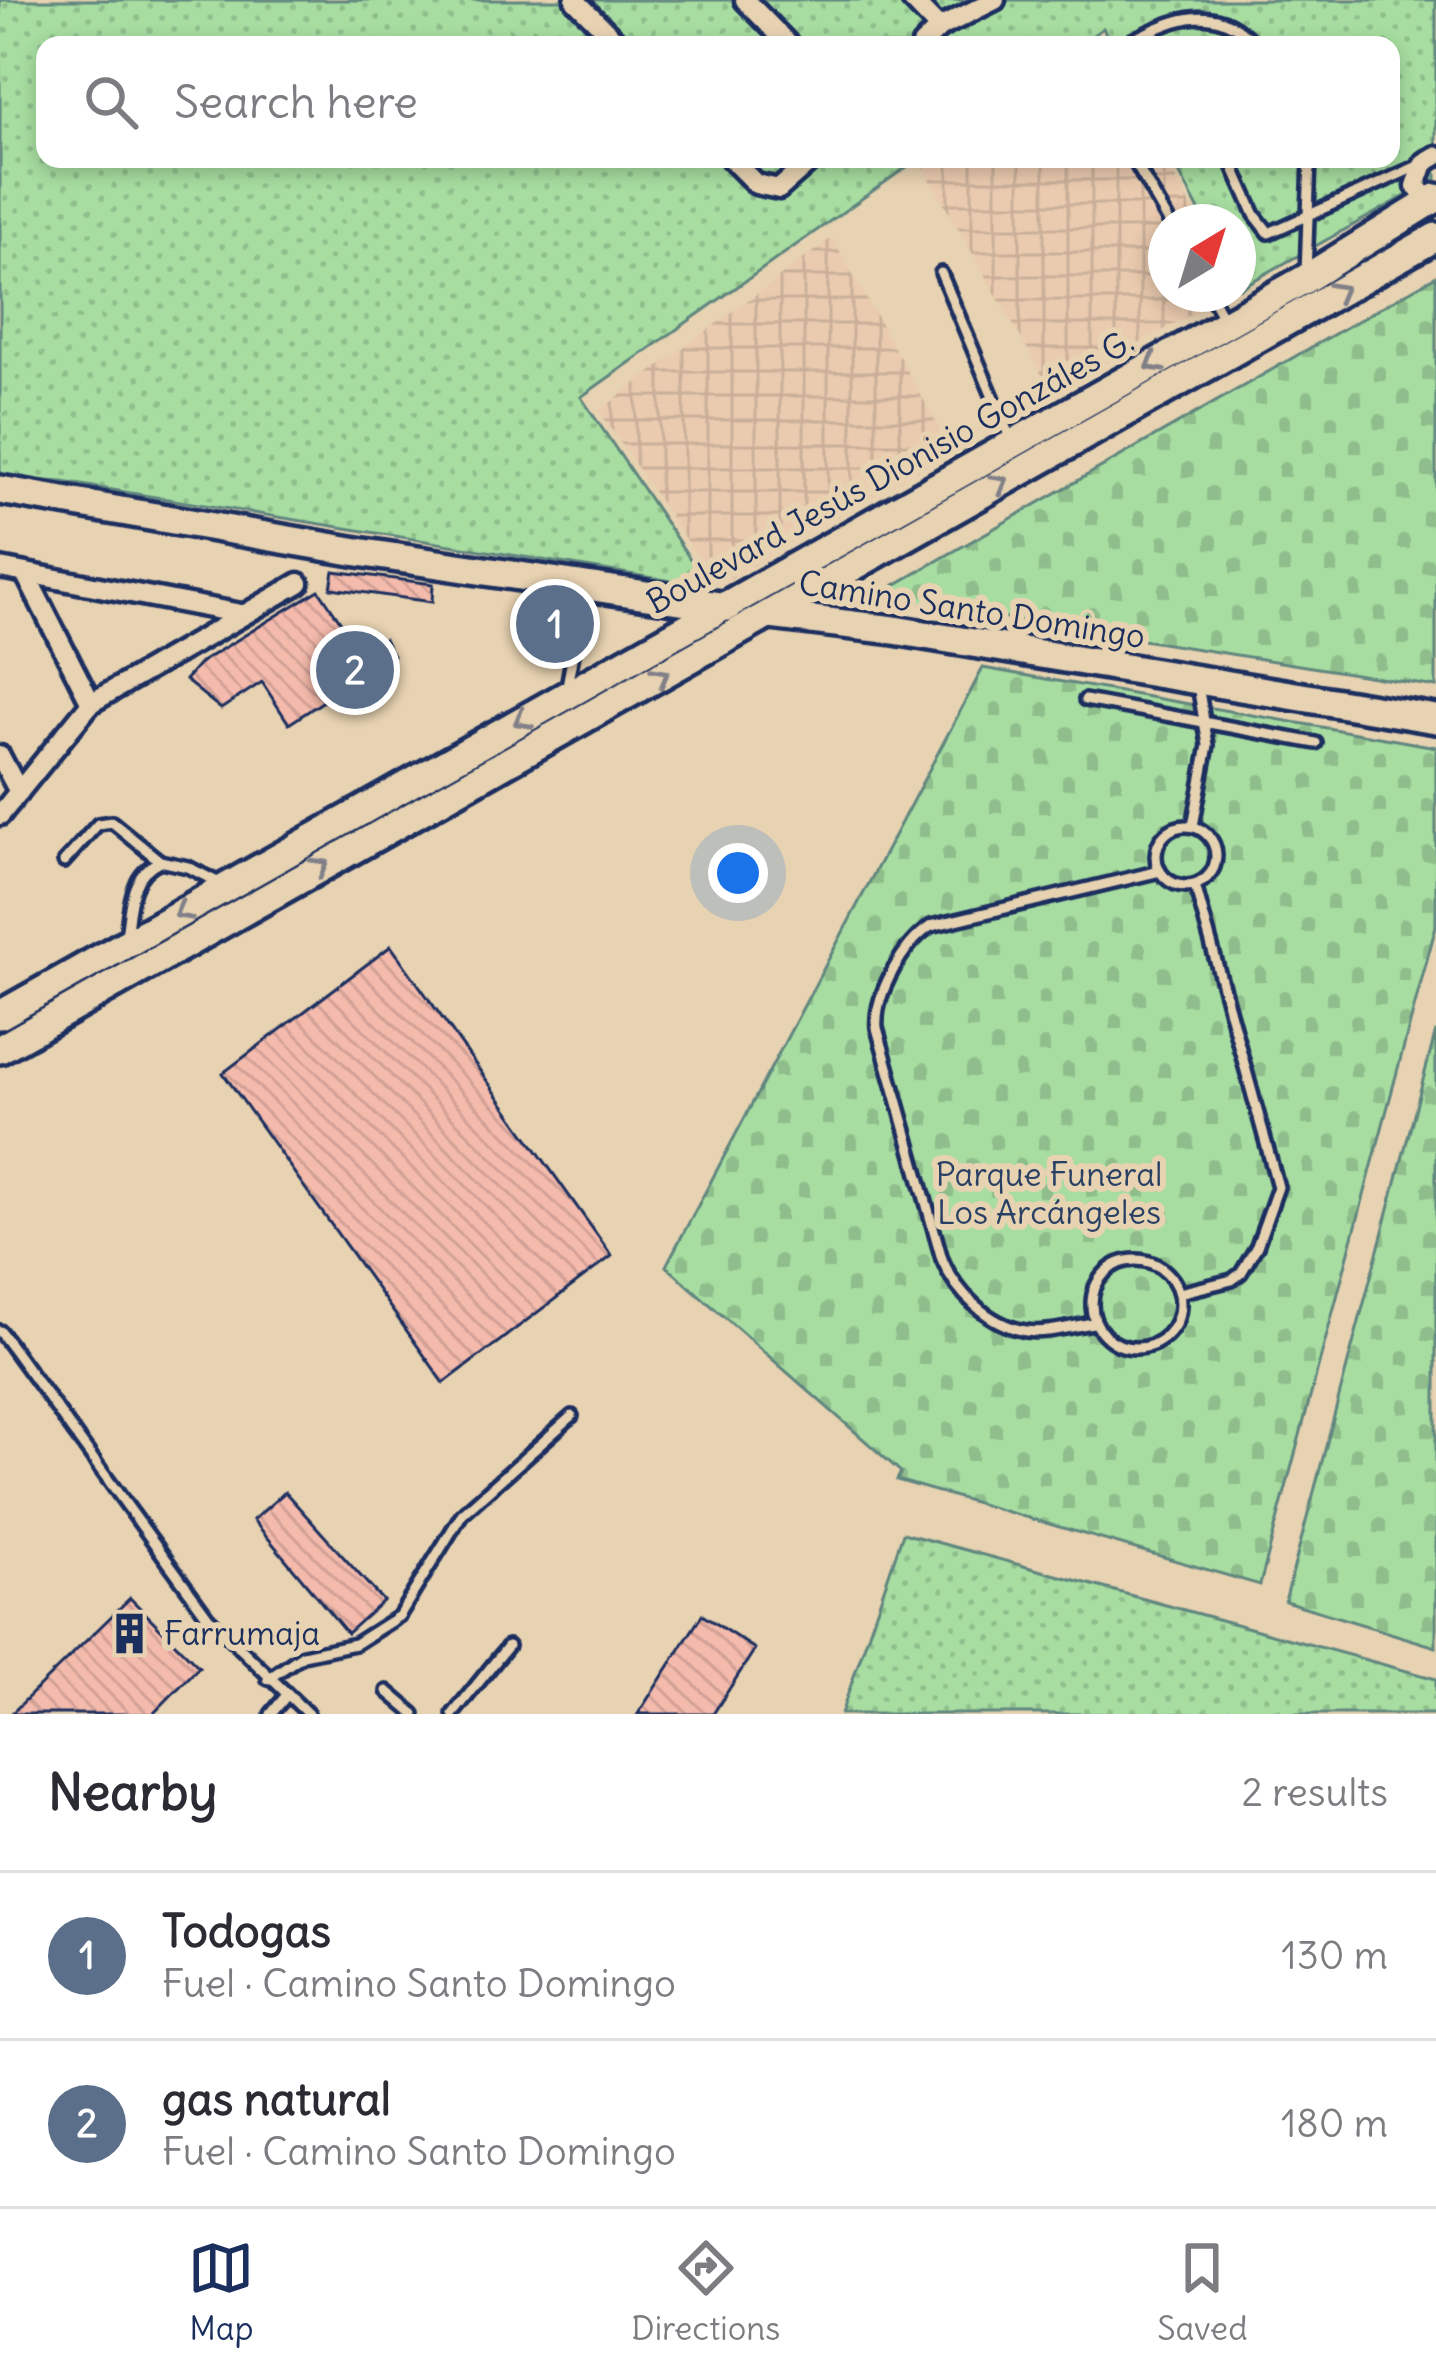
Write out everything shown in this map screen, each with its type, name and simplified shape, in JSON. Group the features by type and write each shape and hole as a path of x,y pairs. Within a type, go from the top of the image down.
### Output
{"main road":[{"name":"Boulevard Jesús Dionisio Gonzáles G.","path":"0,1015 1305,279 1432,200"},
{"name":"Boulevard Jesús Dionisio Gonzáles G.","path":"0,1049 1436,237"},
{"name":"Camino Santo Domingo","path":"0,490 1436,719"},
{"path":"650,595 657,620 654,645"}],"street":[{"path":"575,0 611,36"},
{"path":"745,0 780,36"},
{"path":"912,0 939,28"},
{"path":"931,36 995,0"},
{"path":"1430,160 1417,186 1432,200"},
{"path":"740,168 756,184 778,189 802,168"},
{"path":"0,568 241,614"},
{"path":"25,573 91,704"},
{"path":"0,814 91,704 299,583"},
{"path":"0,756 19,792"}],"lane":[{"path":"1140,36 1180,16 1219,18 1244,36"},
{"path":"1234,168 1255,215 1269,233 1430,160"},
{"path":"1138,168 1159,204"},
{"path":"1305,279 1310,168"},
{"path":"941,273 1013,445"},
{"path":"1220,312 1226,322"},
{"path":"536,579 528,636 542,643"},
{"path":"565,695 574,657 566,648 587,586"},
{"path":"1193,826 1206,765 1207,725 1197,680"},
{"path":"1085,700 1316,743"},
{"path":"64,862 106,822 119,825 160,861 188,867 226,887"},
{"path":"1193,826 1210,837 1216,855 1211,874 1195,885 1175,884 1156,862 1159,842 1174,828 1193,826"},
{"path":"125,944 136,884 147,868 160,861"},
{"path":"1094,1323 1024,1331 996,1319 956,1287 942,1259 878,1028 877,1008 908,949 931,926 1160,871"},
{"path":"1179,1293 1232,1280 1241,1273 1257,1246 1279,1187 1195,885"},
{"path":"1138,1260 1164,1270 1179,1293 1176,1323 1155,1344 1125,1347 1094,1323 1094,1289 1101,1277 1124,1262 1138,1260"},
{"path":"0,1331 208,1617 308,1714"},
{"path":"268,1679 303,1655 355,1644 398,1616 462,1514 572,1416"},
{"path":"453,1714 508,1646"},
{"path":"387,1691 414,1714"},
{"path":"271,1714 286,1696"}],"shaded area":[{"path":"924,168 1170,168 1189,204 1148,204 1148,312 1196,312 1052,392"},
{"path":"832,238 952,450 717,586 599,411"}],"green space":[{"path":"0,0 1436,0 1436,179 1256,279 1256,204 1196,204 1177,168 1400,168 1400,36 1107,36 1103,28 1092,36 36,36 36,168 905,168 581,397 709,587 63,482 0,478"},
{"path":"1436,276 1436,687 874,597"},
{"name":"Parque Funeral Los Arcángeles","path":"983,668 1436,747 1436,926 1260,1585 897,1480 901,1472 666,1266"},
{"path":"1436,1031 1436,1647 1285,1601"},
{"path":"903,1533 1436,1679 1436,1714 841,1714"}],"building":[{"path":"334,571 433,584 432,602 331,588"},
{"path":"319,590 361,652 384,639 393,655 289,724 262,682 221,709 185,680 201,662"},
{"path":"549,602 567,605 562,637 551,645 556,654 543,652 551,644 544,634"},
{"path":"391,946 612,1256 444,1383 223,1073"},
{"path":"285,1492 383,1601 347,1633 253,1520"},
{"name":"Farrumaja","path":"130,1598 199,1667 153,1714 11,1714"},
{"path":"702,1615 755,1649 713,1714 638,1714"}],"place":[{"name":"Todogas","path":"555,624"},
{"name":"gas natural","path":"355,670"},
{"name":"Farrumaja","path":"130,1633"}]}
